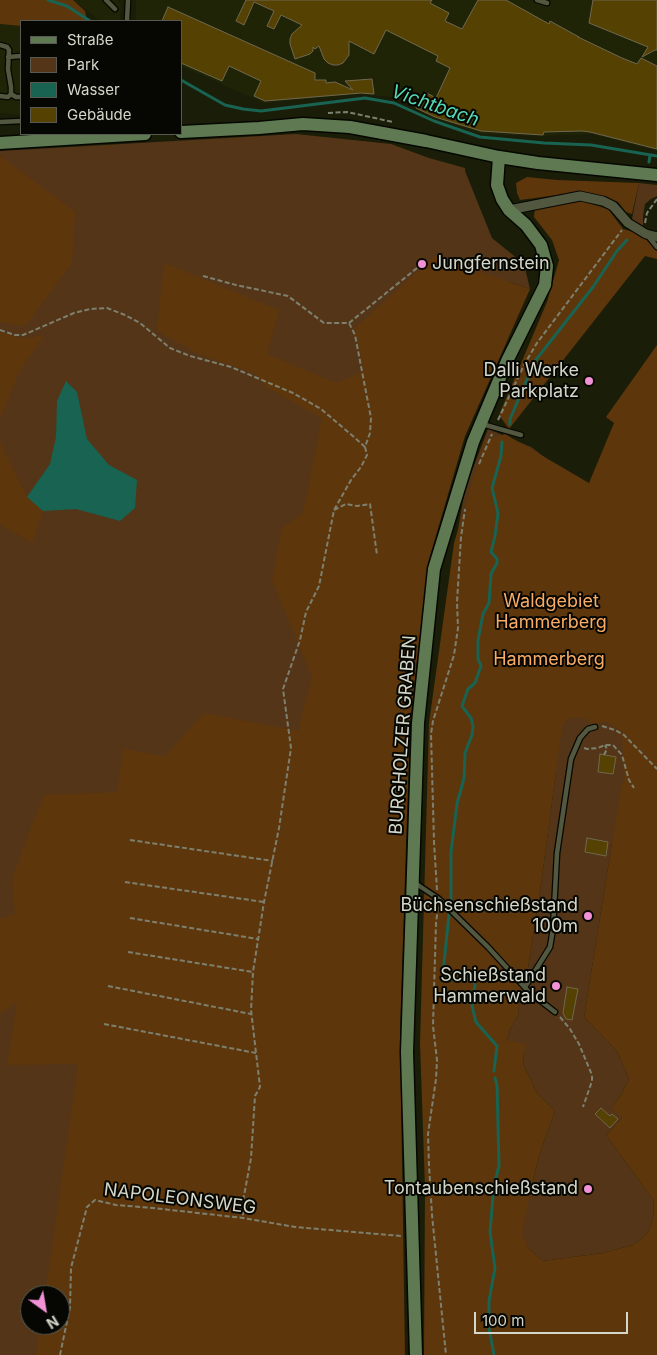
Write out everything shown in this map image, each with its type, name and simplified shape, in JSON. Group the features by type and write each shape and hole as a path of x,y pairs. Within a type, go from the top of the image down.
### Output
{"main road":[{"path":"182,132 303,124 350,127 538,163 657,174"},
{"path":"0,143 111,135"},
{"name":"BURGHOLZER GRABEN","path":"416,1355 408,1052 418,723 434,569 473,442 507,361 545,285 547,266 541,245 526,225 509,210 502,199 497,185 499,156"}],"street":[{"path":"509,210 580,196 603,201 613,206 628,223 646,234 657,237"}],"lane":[{"path":"106,0 115,9"},
{"path":"536,0 547,3"},
{"path":"127,1 127,20"},
{"path":"0,45 7,47 9,50 8,68 11,94"},
{"path":"8,57 20,56"},
{"path":"0,96 8,97 11,94"},
{"path":"11,94 20,97"},
{"path":"0,122 20,121"},
{"path":"646,234 657,247"},
{"path":"481,424 521,435"},
{"path":"525,987 550,947 554,929 557,853 571,759 580,738 588,729 595,727"},
{"path":"412,881 439,899 525,987 555,1012"}],"path":[{"path":"646,234 647,213 657,199"},
{"path":"478,467 500,413 537,343 628,223"},
{"path":"203,276 288,296 324,323 349,323 422,264"},
{"path":"0,330 23,335 74,313 90,309 107,308 125,314 140,322 170,348 190,356 231,367 293,393 321,408 365,447"},
{"path":"243,1218 243,1201 251,1158 255,1096 260,1087 251,1014 253,972 264,902 279,828 291,748 284,689 300,640 306,612 319,586 334,510 351,480 361,467 366,455 365,447 370,433 371,418 355,335 349,323"},
{"path":"446,1355 432,1215 428,1142 437,1060 433,1026 436,923 439,899 434,842 431,734 433,721 454,655 458,628 457,602 461,537 467,501"},
{"path":"334,510 346,504 357,506 370,504 377,554"},
{"path":"595,727 604,726 624,734 657,769"},
{"path":"604,755 607,749 605,745"},
{"path":"577,746 587,749 613,745 622,755 629,780 634,788"},
{"path":"130,840 273,861"},
{"path":"125,882 264,902"},
{"path":"130,918 258,939"},
{"path":"128,952 253,972"},
{"path":"108,986 251,1014"},
{"path":"555,1012 570,1029 579,1044 592,1075 592,1081 582,1107"},
{"path":"104,1024 256,1053"},
{"name":"NAPOLEONSWEG","path":"60,1355 70,1307 71,1268 87,1207 95,1200 116,1205 243,1218 295,1227 393,1236"}],"shaded area":[{"path":"73,0 117,0 121,4 120,20 99,20"},
{"path":"136,0 657,0 657,151 592,134 543,136 481,134 434,118 393,97 360,94 264,103 182,66 182,20 136,20"},
{"path":"0,24 20,26 20,115 0,113"}],"green space":[{"path":"0,0 73,0 85,11 87,20 20,20 20,26 0,24"},
{"path":"296,134 391,144 429,158 465,168 492,238 524,264 530,289 510,282 398,553 400,1355 0,1355 0,159 3,159 0,156 0,151"},
{"path":"0,156 75,212 72,263 25,326 0,322"},
{"path":"527,177 639,183 632,214 626,212 618,202 605,197 580,192 520,200 516,183"},
{"path":"639,183 657,185 657,196 645,204 643,230 632,219"},
{"path":"581,201 608,209 623,229 657,238 657,259 645,256 509,429 499,415 547,302 559,260 552,240 534,217 535,209"},
{"path":"435,256 530,289 465,436 428,563 410,722 400,1031 405,1355 36,1355 39,1335 70,1335 70,1285 46,1285 78,1064 7,1065 17,1002 0,1014 0,919 15,914 12,879 44,795 117,792 123,749 165,756 204,713 298,731 312,677 272,581 281,529 303,513 322,418 266,387 256,374 199,354 157,331 164,263 279,310 267,354 336,383 364,371 354,329"},
{"path":"0,332 22,339 44,335 19,372 0,419"},
{"name":"Waldgebiet Hammerberg","path":"657,345 657,1355 424,1355 425,1188 420,1043 429,723 454,543 485,440 505,434 589,483 614,423 606,417","holes":["573,718 587,718 591,724 607,722 622,731 624,774 584,1017 617,1051 629,1079 614,1105 614,1110 622,1118 606,1135 654,1201 653,1218 645,1236 633,1245 603,1253 543,1261 529,1249 522,1233 541,1150 555,1111 537,1093 523,1064 527,1045 507,1040 511,1027 518,1015 520,998 527,974 562,727 565,721"]},
{"name":"Hammerberg","path":"488,429 531,447 604,502 657,844 612,843 584,1017 617,1051 629,1079 614,1105 622,1118 606,1135 654,1201 653,1218 645,1236 633,1245 603,1253 543,1261 529,1249 521,1233 541,1150 555,1111 537,1093 523,1064 524,1052 507,1040 511,1027 518,1015 520,998 527,974 556,771 454,552 465,489"},
{"path":"0,442 27,497 43,511 32,543 0,524"}],"water":[{"path":"66,381 77,392 87,439 109,465 137,480 135,508 120,521 76,509 43,511 27,497 50,464 56,437 57,401"}],"building":[{"path":"246,0 432,0 430,3 449,13 445,21 462,29 478,0 506,0 549,24 550,21 622,58 637,64 641,58 657,66 657,149 582,131 544,132 543,135 481,131 435,117 416,108 425,92 436,98 450,68 436,61 438,56 386,30 374,54 349,41 349,55 343,63 338,65 328,63 324,59 319,46 315,49 313,47 313,51 310,54 295,59 290,39 292,34 302,25 281,15 274,29 267,26 274,11 254,2 244,25 236,21"},
{"path":"593,0 657,0 657,50 642,57 648,47 589,23"},
{"path":"168,7 315,73 315,80 326,80 326,83 335,82 353,90 345,81 372,79 374,94 361,93 265,101 254,96 261,81 229,66 222,81 182,63 182,20 162,20"},
{"path":"600,754 616,757 613,774 598,772"},
{"path":"587,838 608,842 606,856 585,852"},
{"path":"567,987 578,989 572,1020 566,1019 563,1013"},
{"path":"601,1108 610,1116 612,1114 618,1119 610,1128 595,1114"}],"waterway":[{"name":"Vichtbach","path":"48,0 67,6 88,20"},
{"name":"Vichtbach","path":"182,81 225,105 243,109 261,111 365,98 394,103 434,121 480,137 591,145 657,156"},
{"name":"Vichtbach","path":"649,162 650,155"},
{"path":"510,424 510,419 535,361 627,240"},
{"path":"451,900 451,852 457,804 464,778 465,753 472,735 473,726 471,718 462,706 468,689 475,683 481,666 478,659 478,640 483,614 489,603 491,574 497,563 497,559 491,552 498,513 492,488 501,456 502,442"},
{"path":"449,915 443,972 448,980 473,979 475,985 472,1006 476,1022 497,1046 494,1071"},
{"path":"494,1355 489,1328 489,1301 495,1268 490,1232 494,1185 499,1166 497,1085 495,1078"}],"place":[{"name":"Jungfernstein","path":"422,264"},
{"name":"Dalli Werke Parkplatz","path":"589,381"},
{"name":"Büchsenschießstand 100m","path":"588,916"},
{"name":"Schießstand Hammerwald","path":"556,986"},
{"name":"Tontaubenschießstand","path":"588,1189"}]}
